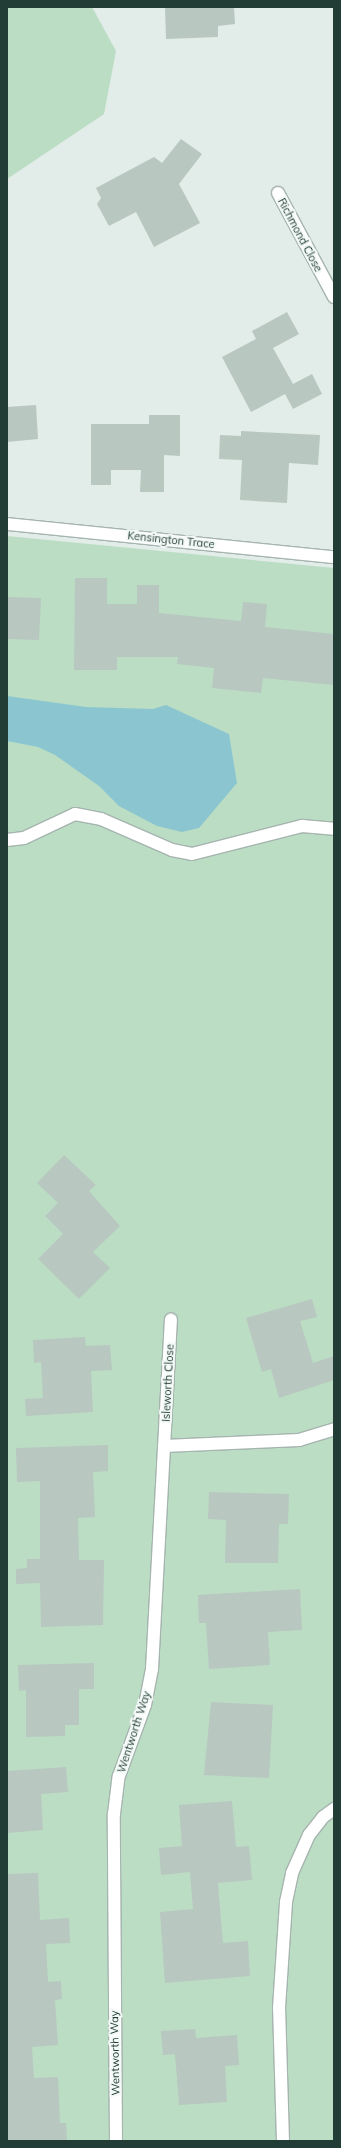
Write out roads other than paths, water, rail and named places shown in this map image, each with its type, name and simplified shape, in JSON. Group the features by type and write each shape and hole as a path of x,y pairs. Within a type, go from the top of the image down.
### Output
{"street":[{"name":"Richmond Close","path":"278,193 334,297"},
{"name":"Kensington Trace","path":"7,524 334,557"},
{"path":"7,840 24,838 74,814 101,819 172,850 197,855 302,826 334,829"},
{"name":"Isleworth Close","path":"164,1446 171,1320"},
{"path":"164,1446 299,1440 334,1429"},
{"name":"Wentworth Way","path":"116,2141 114,1814 120,1776 145,1704 152,1668 164,1446"},
{"path":"283,2141 279,2008 286,1902 292,1874 309,1835 323,1817 334,1809"}],"water":[{"path":"7,696 86,707 153,709 166,705 229,734 237,783 199,828 182,832 157,826 119,806 99,786 55,755 38,747 7,741"}]}
